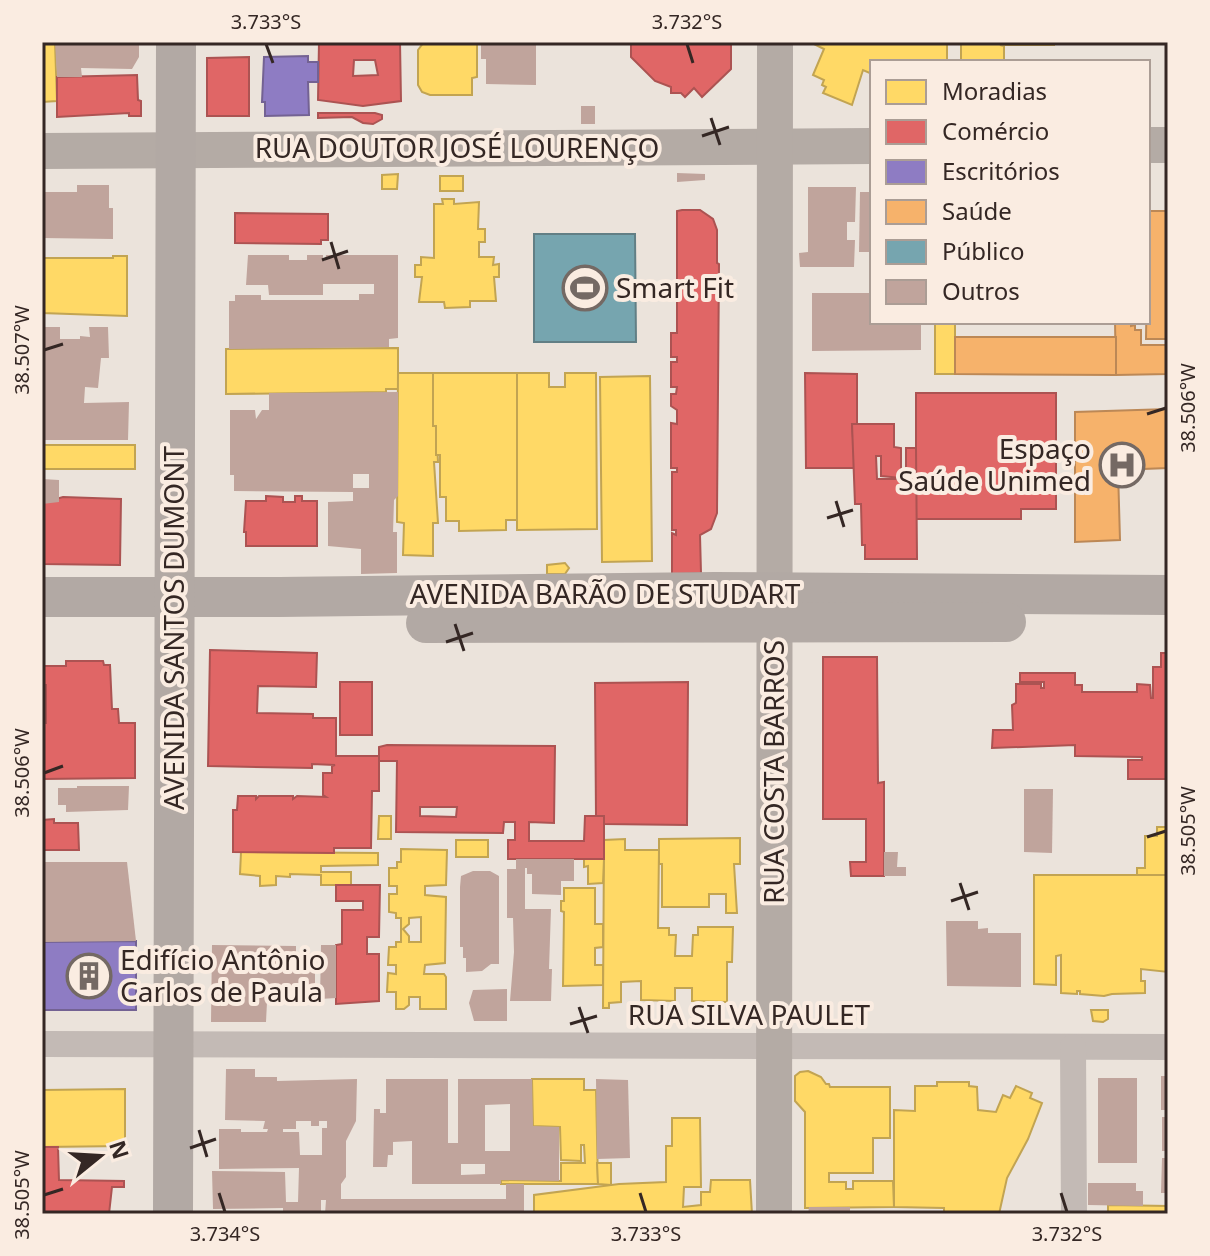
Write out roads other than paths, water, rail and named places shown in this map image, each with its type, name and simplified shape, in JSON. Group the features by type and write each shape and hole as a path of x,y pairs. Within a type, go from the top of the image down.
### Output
{"main road":[{"name":"AVENIDA SANTOS DUMONT","path":"173,1214 176,42"},
{"name":"AVENIDA BARÃO DE STUDART","path":"42,624 175,611 775,608 1168,595"},
{"name":"AVENIDA BARÃO DE STUDART","path":"42,597 175,611"},
{"name":"AVENIDA BARÃO DE STUDART","path":"775,608 1168,621"}],"street":[{"name":"RUA COSTA BARROS","path":"774,1214 775,42"},
{"name":"RUA DOUTOR JOSÉ LOURENÇO","path":"42,151 870,146"},
{"name":"RUA SILVA PAULET","path":"42,1044 1168,1047"},
{"path":"1073,1047 1074,1214"}],"place":[{"name":"Smart Fit","path":"585,288"},
{"name":"Espaço Saúde Unimed","path":"1122,465"},
{"name":"Edifício Antônio Carlos de Paula","path":"89,976"}]}
